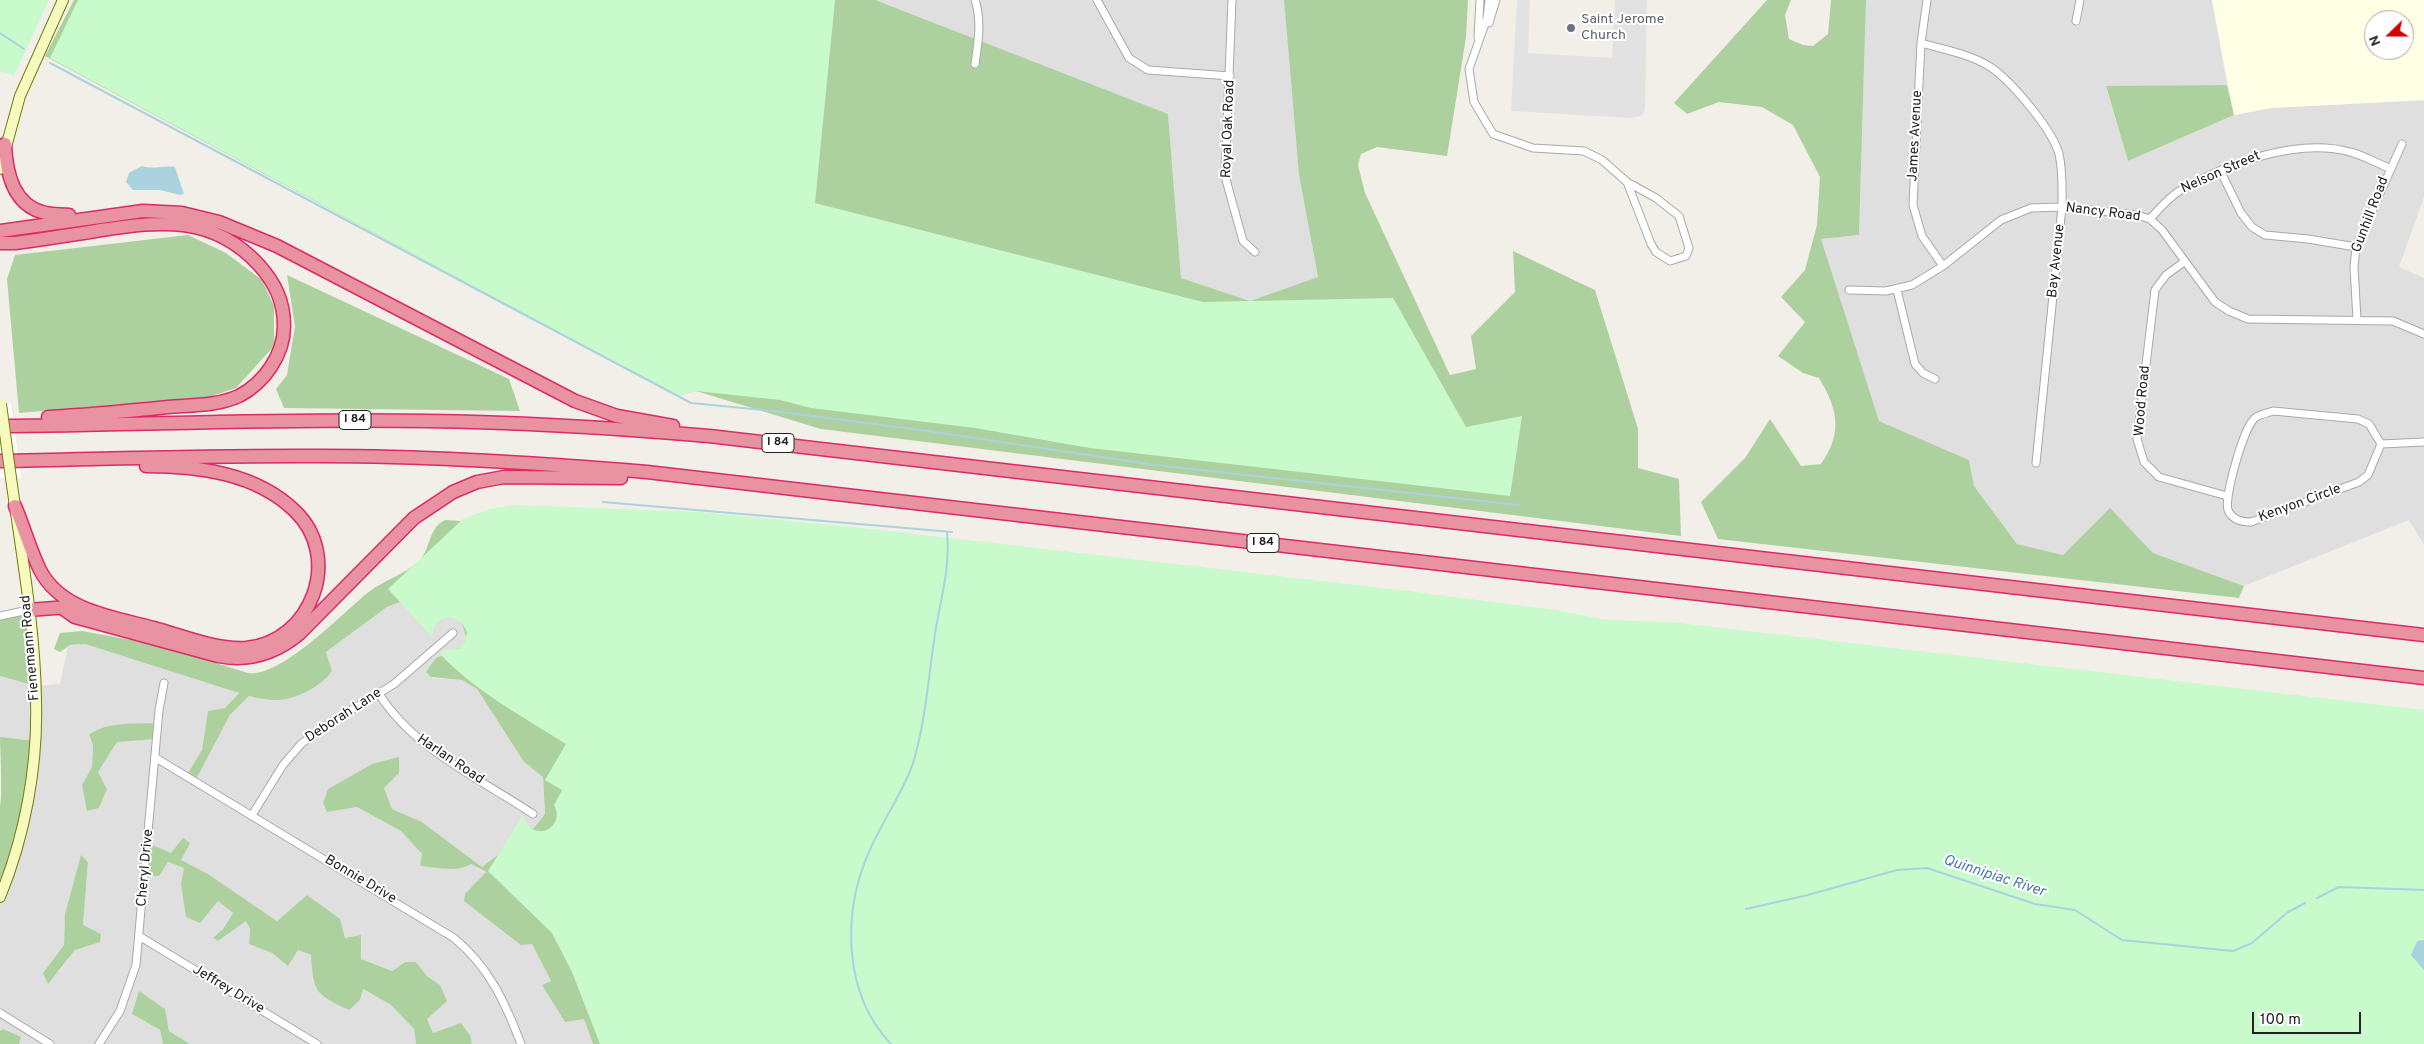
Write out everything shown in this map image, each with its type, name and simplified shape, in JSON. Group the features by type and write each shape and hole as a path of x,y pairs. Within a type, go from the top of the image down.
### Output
{"highway":[{"path":"5,144 10,178 24,202 41,212 82,218"},
{"path":"0,232 134,211 190,215 235,227 277,246 575,401 617,416 688,429 709,436"},
{"path":"0,243 15,243 157,223 193,227 230,242 256,263 277,290 282,306 284,327 278,354 267,373 252,388 230,399 204,404 0,421"},
{"name":"I 84","path":"0,426 426,420 544,425 709,436 2424,635"},
{"name":"I 84","path":"0,461 269,456 394,457 531,463 674,475 2424,678"},
{"path":"15,506 43,576 59,594 77,606 215,644 246,648 267,642 293,627 311,602 318,580 318,553 309,528 294,510 271,493 218,472 127,464 100,458"},
{"path":"62,608 75,617 218,656 235,658 256,656 281,648 299,634 414,518 432,504 458,489 485,480 504,477 631,478 674,475"},
{"path":"28,610 77,606"}],"main road":[{"path":"0,169 5,144 29,74 63,0"},
{"name":"Fienemann Road","path":"0,401 15,506 36,689 35,749 22,825 8,878 0,896"}],"street":[{"path":"975,64 979,37 979,10 976,0"},
{"path":"1098,0 1129,58 1148,70 1230,76"},
{"name":"Royal Oak Road","path":"1232,0 1225,176 1243,241 1255,252"},
{"path":"1478,43 1480,0"},
{"path":"1490,0 1487,18 1470,69 1474,102 1493,134 1533,148 1584,152 1602,160 1627,182 1656,198 1679,216 1690,248 1686,256 1670,261 1656,252 1651,244 1627,182"},
{"path":"1478,43 1490,20 1496,0"},
{"name":"James Avenue","path":"1927,0 1921,43 1913,205 1922,236 1942,266"},
{"path":"2076,21 2080,0"},
{"name":"Bay Avenue","path":"1921,43 1965,55 1996,71 2046,125 2058,152 2062,174 2062,207 2036,463"},
{"name":"Gunhill Road","path":"2358,319 2354,267 2356,247 2389,168 2402,144"},
{"name":"Nelson Street","path":"2150,219 2180,190 2270,152 2319,148 2350,152 2389,168"},
{"path":"2221,172 2241,213 2252,227 2265,235 2308,239 2356,247"},
{"name":"Nancy Road","path":"1849,290 1897,290 1922,280 2001,220 2031,208 2062,207 2137,215 2150,219 2162,230 2215,302 2229,311 2248,319 2358,319 2393,321 2424,334"},
{"name":"Wood Road","path":"2184,262 2166,275 2155,290 2138,439 2144,462 2159,476 2227,496"},
{"path":"1897,290 1915,364 1923,373 1935,378"},
{"path":"2227,496 2247,427 2255,417 2273,410 2358,419 2369,424 2381,444 2424,442"},
{"name":"Kenyon Circle","path":"2227,496 2228,510 2232,516 2242,522 2251,522 2359,482 2368,475 2381,444"},
{"path":"0,616 28,610"},
{"name":"Deborah Lane","path":"252,815 283,765 301,744 322,728 380,694 413,669 453,633"},
{"name":"Cheryl Drive","path":"99,1044 120,1011 127,996 136,965 164,683"},
{"name":"Harlan Road","path":"380,694 400,723 424,745 532,814"},
{"name":"Bonnie Drive","path":"156,758 440,928 466,949 491,978 500,994 521,1044"},
{"name":"Jeffrey Drive","path":"139,936 316,1044"},
{"path":"0,1013 50,1044"}],"shaded area":[{"path":"872,0 1284,0 1299,175 1318,277 1250,301 1181,278 1168,114"},
{"path":"1517,0 1530,0 1528,53 1612,58 1615,0 1647,0 1645,110 1641,116 1631,118 1511,111"},
{"path":"1863,0 2212,0 2227,85 2106,87 2128,161 2234,115 2271,108 2424,100 2424,197 2399,267 2424,278 2424,545 2409,520 2244,586 2153,553 2110,509 2063,555 2017,544 1974,486 1969,460 1879,421 1820,239 1859,235 1866,1"},
{"path":"2212,0 2424,0 2424,100 2271,108 2234,115"},
{"path":"406,600 459,613 468,644 431,678 462,680 477,689 524,762 543,777 545,814 533,829 482,867 422,822 392,809 384,788 399,773 372,764 328,789 323,804 327,812 357,807 401,831 422,854 420,866 471,864 486,873 465,894 532,944 551,981 542,986 584,1019 593,1044 472,1044 470,1035 461,1023 433,1033 427,1019 440,985 427,976 416,962 405,962 392,971 361,959 314,900 307,895 277,921 208,874 180,860 168,862 184,868 181,884 218,901 233,913 214,939 218,941 246,920 250,929 249,944 272,953 287,966 298,950 311,955 313,982 360,1000 362,989 391,1005 414,1029 416,1044 190,1044 169,1031 165,1009 132,1014 160,1030 163,1044 19,1044 21,1038 3,1029 0,1031 0,897 37,741 0,737 0,676 36,686 60,684 68,646 85,644 239,693 225,708 208,711 202,750 186,775 194,781 230,715 249,696 277,700 332,671 326,652 387,607","holes":["89,736 157,739 117,742 98,772 107,789 99,808 88,811 82,785 92,767 93,745","81,856 88,862 83,926 101,934 75,950 59,972 43,973 64,945 65,914"]}],"green space":[{"path":"0,0 49,0 14,76 0,71"},
{"path":"74,0 875,0 1168,114 1181,278 1250,301 1318,277 1299,175 1284,0 1468,0 1466,37 1447,156 1377,147 1361,154 1358,165 1365,193 1450,375 1476,369 1471,336 1515,292 1513,251 1595,290 1638,429 1638,468 1679,479 1681,536 821,429 696,391 677,396 45,56"},
{"path":"78,0 835,0 815,203 1203,302 1393,298 1466,427 1522,416 1510,496 1090,448 975,428 811,408 780,400 696,391 677,396 50,58"},
{"path":"1767,0 1791,0 1785,15 1789,39 1803,45 1813,46 1828,34 1831,0 1866,0 1859,235 1821,239 1879,421 1969,460 1974,486 2017,544 2063,555 2110,508 2153,553 2244,586 2239,598 1718,539 1701,502 1745,458 1770,419 1801,466 1821,464 1833,442 1835,431 1834,411 1819,378 1803,373 1778,356 1805,322 1781,297 1805,270 1817,225 1820,177 1793,125 1762,107 1719,102 1687,114 1674,103"},
{"path":"2227,85 2234,115 2128,161 2106,86"},
{"path":"188,235 226,253 262,280 274,306 274,346 236,388 209,397 19,413 7,279 15,255"},
{"path":"287,275 509,379 520,411 284,408 276,389 287,375 295,326"},
{"path":"516,505 700,512 881,530 1408,591 1555,610 1607,620 1671,622 2424,710 2424,1044 600,1044 572,972 552,933 488,871 523,815 528,826 534,830 540,831 551,828 556,818 554,805 562,790 545,780 566,744 484,692 440,654 444,650 458,649 465,642 467,633 459,621 453,618 441,619 436,623 433,630 433,638 388,589 463,519 489,509"},
{"path":"445,520 462,521 864,1044 593,1044 584,1019 565,1022 542,985 551,981 532,944 521,945 464,901 465,894 486,872 471,864 466,867 453,869 420,866 422,854 401,831 357,807 327,812 323,803 328,789 372,764 399,757 399,773 384,788 392,809 422,822 482,867 499,854 523,827 533,829 545,814 543,777 524,762 477,689 462,680 431,677 426,672 436,658 468,644 459,613 406,600 387,607 326,652 332,671 328,677 315,687 292,698 270,700 249,696 230,715 195,781 186,776 202,750 208,711 225,708 239,693 85,644 70,645 60,652 54,649 60,633 82,631 158,645 248,673 262,672 295,655 370,591 413,566 426,551 435,528"},
{"path":"28,610 36,686 0,676 0,616"},
{"path":"158,723 157,739 117,742 98,772 107,789 99,808 87,811 82,785 92,767 93,745 89,735 104,727 113,725"},
{"path":"0,737 37,741 35,759 0,896 1,784"},
{"path":"183,838 190,843 181,860 208,874 277,921 307,895 340,919 345,938 361,935 361,959 392,971 405,962 416,962 427,976 440,985 447,1001 427,1019 433,1033 461,1023 470,1035 472,1044 416,1044 414,1029 391,1005 363,989 360,1000 349,1010 329,1000 318,990 315,984 311,955 298,950 288,966 272,953 249,944 250,929 246,921 218,941 213,938 223,929 233,913 218,901 200,923 186,917 181,884 184,868 168,862 159,876 145,876 148,843 171,853"},
{"path":"81,855 88,862 83,925 101,934 100,942 75,950 48,984 43,973 64,945 65,914"},
{"path":"139,991 165,1009 169,1031 190,1044 163,1044 160,1030 132,1014"},
{"path":"3,1029 21,1037 19,1044 0,1044 0,1031"}],"water":[{"path":"142,166 150,168 175,167 184,194 180,195 160,190 133,190 126,182 129,173"},
{"path":"2424,940 2424,970 2411,955 2417,941"}],"pier":[{"path":"0,404 11,404 21,478 0,478"}],"waterway":[{"path":"0,33 24,49"},
{"path":"50,63 691,403 773,411 928,431 1155,465 1519,505"},
{"path":"603,502 952,532"},
{"path":"891,1044 875,1024 864,1001 856,977 852,952 851,926 860,876 869,852 914,760 925,708 945,577 948,555 947,532"},
{"name":"Quinnipiac River","path":"1746,909 1808,895 1897,870 1927,868 2035,904 2075,910 2122,940 2233,951 2252,943 2288,912 2305,903"},
{"name":"Quinnipiac River","path":"2317,898 2339,887 2424,890"}],"place":[{"name":"Saint Jerome Church","path":"1571,28"}]}
